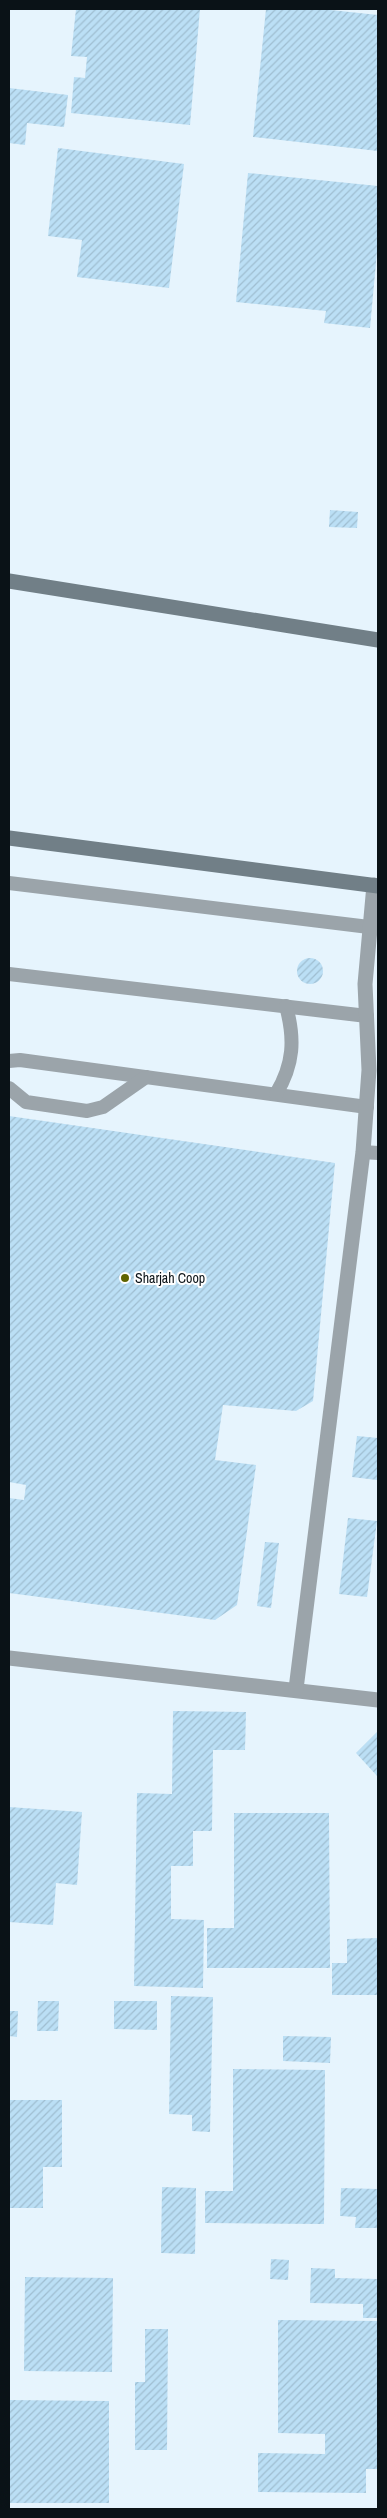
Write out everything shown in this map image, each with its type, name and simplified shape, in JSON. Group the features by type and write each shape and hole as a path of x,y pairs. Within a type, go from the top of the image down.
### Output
{"main road":[{"path":"9,581 378,640"},
{"path":"9,838 376,886"}],"street":[{"path":"296,1689 371,1152 367,1107 374,1068 365,984 369,927 376,886"},
{"path":"9,1658 296,1689 378,1700"}],"lane":[{"path":"9,883 369,927"},
{"path":"9,974 367,1016"},
{"path":"276,1094 285,1078 293,1043 286,1006"},
{"path":"9,1062 20,1060 367,1107"},
{"path":"9,1088 26,1102 88,1111 103,1107 146,1077"}],"building":[{"path":"76,9 200,9 190,125 71,113 74,77 85,78 87,57 71,56"},
{"path":"266,9 321,9 378,15 378,151 253,137"},
{"path":"9,88 68,95 64,127 27,123 25,145 9,143"},
{"path":"58,148 184,164 169,288 77,277 82,240 48,236"},
{"path":"248,173 378,186 378,241 370,328 324,323 326,311 236,302"},
{"path":"330,510 358,512 357,528 329,527"},
{"path":"310,958 319,962 323,971 319,980 310,984 301,980 297,971 301,962"},
{"name":"Sharjah Coop","path":"9,1116 335,1163 313,1401 296,1411 223,1405 215,1460 256,1465 237,1605 215,1620 9,1593 9,1498 24,1500 26,1485 9,1482"},
{"path":"357,1436 378,1438 377,1480 352,1477"},
{"path":"348,1518 377,1521 367,1597 339,1594"},
{"path":"265,1542 279,1543 271,1608 257,1606"},
{"path":"173,1711 246,1712 245,1750 213,1750 212,1831 193,1831 193,1866 171,1866 171,1919 204,1920 203,1988 134,1986 137,1793 172,1794"},
{"path":"378,1731 378,1777 356,1753"},
{"path":"9,1807 82,1812 77,1885 56,1883 53,1925 9,1922"},
{"path":"234,1813 329,1813 330,1968 207,1968 207,1928 234,1928"},
{"path":"378,1938 378,1995 332,1995 332,1963 347,1963 347,1939"},
{"path":"171,1996 213,1997 210,2132 192,2131 192,2115 169,2114"},
{"path":"38,2001 59,2001 58,2031 37,2031"},
{"path":"114,2001 157,2001 157,2030 114,2029"},
{"path":"9,2011 18,2011 17,2037 9,2036"},
{"path":"283,2036 331,2037 330,2063 283,2061"},
{"path":"233,2069 325,2070 324,2224 205,2223 205,2191 233,2191"},
{"path":"9,2100 62,2100 62,2167 43,2167 43,2208 9,2208"},
{"path":"162,2187 196,2188 195,2254 161,2253"},
{"path":"341,2188 378,2189 378,2228 355,2228 356,2217 340,2216"},
{"path":"271,2259 289,2260 288,2280 270,2279"},
{"path":"311,2268 335,2269 335,2278 378,2279 378,2318 363,2318 363,2304 310,2303"},
{"path":"25,2277 113,2278 112,2372 24,2371"},
{"path":"278,2320 378,2321 378,2469 366,2469 366,2493 258,2492 258,2453 325,2454 325,2434 278,2433"},
{"path":"145,2329 168,2329 167,2450 135,2450 135,2382 145,2382"},
{"path":"9,2400 109,2401 109,2503 9,2503"}],"place":[{"name":"Sharjah Coop","path":"125,1278"}]}
